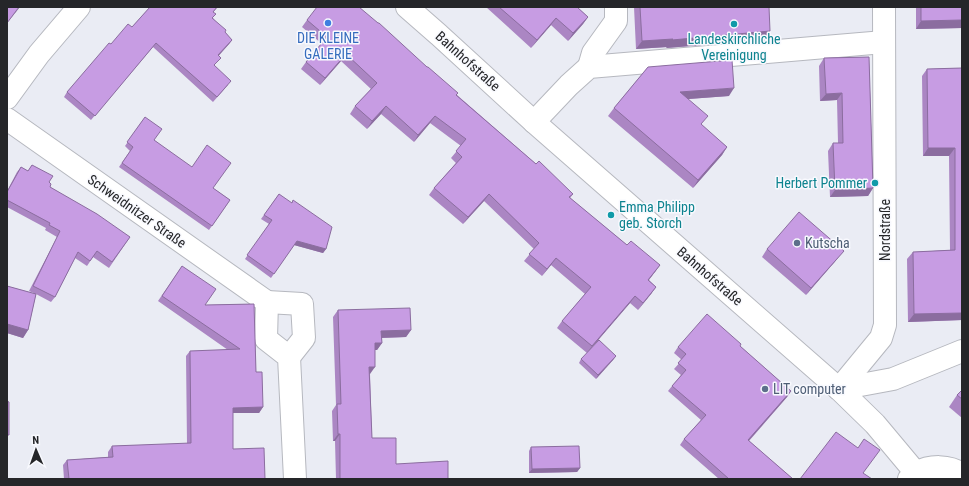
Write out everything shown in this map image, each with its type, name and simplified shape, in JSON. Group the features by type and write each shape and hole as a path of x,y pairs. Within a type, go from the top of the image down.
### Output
{"street":[{"path":"7,98 39,54 79,7"},
{"name":"Bahnhofstraße","path":"407,7 534,122 839,389 875,424 912,476"},
{"path":"534,122 569,84 589,67 593,53 616,22 616,7"},
{"name":"Nordstraße","path":"839,389 881,338 885,325 884,7"},
{"path":"589,67 884,42"},
{"name":"Schweidnitzer Straße","path":"7,119 267,302"},
{"path":"289,358 266,339 267,302 302,304 304,338 289,358 295,479"},
{"path":"839,389 893,379 962,351"},
{"path":"912,476 930,468 944,468 962,474"}],"building":[{"path":"7,7 19,7 7,23"},
{"path":"150,7 217,7 213,12 216,14 212,18 226,30 225,32 232,40 218,55 221,58 214,65 231,81 217,97 156,43 95,116 67,92 109,43 111,44 128,24 132,27"},
{"path":"317,7 359,7 458,93 456,95 536,164 539,161 573,194 569,197 627,245 631,241 660,265 648,280 656,287 643,303 635,296 592,346 562,321 591,287 556,258 547,269 529,254 539,243 489,194 468,217 434,188 462,157 456,151 466,139 435,116 418,135 386,106 372,121 355,106 377,83 346,54 325,78 306,62 327,37 307,20"},
{"path":"499,7 577,7 588,17 573,33 556,18 537,40"},
{"path":"640,7 769,7 770,31 672,40 673,39 642,41"},
{"path":"921,7 962,7 962,20 921,21"},
{"path":"869,57 873,188 835,190 833,143 843,143 842,93 826,94 824,58"},
{"path":"732,60 734,88 680,92 708,116 701,124 727,147 698,180 614,108 648,67"},
{"path":"962,68 962,313 914,314 913,252 955,250 955,148 928,148 927,69"},
{"path":"145,117 162,129 154,140 192,167 207,145 231,163 213,188 230,200 212,226 122,163 133,147 127,142"},
{"path":"32,165 53,176 49,182 51,184 50,187 97,214 130,237 112,262 97,251 90,261 78,252 55,297 33,286 60,231 49,225 50,223 7,200 7,192 21,167 28,171"},
{"path":"279,194 292,203 293,200 332,227 326,249 297,241 274,274 247,255 272,220 264,215"},
{"path":"799,212 844,251 811,288 767,249"},
{"path":"182,266 216,289 205,305 254,304 256,372 262,372 263,407 233,408 233,449 264,448 265,479 69,479 67,460 113,457 112,446 191,443 190,351 240,349 162,296"},
{"path":"7,286 36,294 28,330 7,324"},
{"path":"410,308 411,330 381,331 382,343 375,343 375,367 369,367 372,438 396,438 396,464 448,461 448,479 340,479 340,434 338,434 337,404 341,404 338,310"},
{"path":"707,314 741,344 740,346 791,391 748,440 793,479 729,479 684,439 706,415 672,386 686,370 678,363 686,354 678,347"},
{"path":"599,340 616,356 598,375 581,359"},
{"path":"962,390 962,399 957,395"},
{"path":"7,401 9,402 9,435 7,435"},
{"path":"836,432 858,448 864,439 880,450 863,473 872,479 800,479"},
{"path":"579,446 580,468 532,469 531,447"}],"place":[{"name":"DIE KLEINE GALERIE","path":"328,23"},
{"name":"Landeskirchliche Vereinigung","path":"734,24"},
{"name":"Herbert Pommer","path":"875,183"},
{"name":"Emma Philipp geb. Storch","path":"611,215"},
{"name":"Kutscha","path":"797,243"},
{"name":"LIT computer","path":"765,389"}]}
